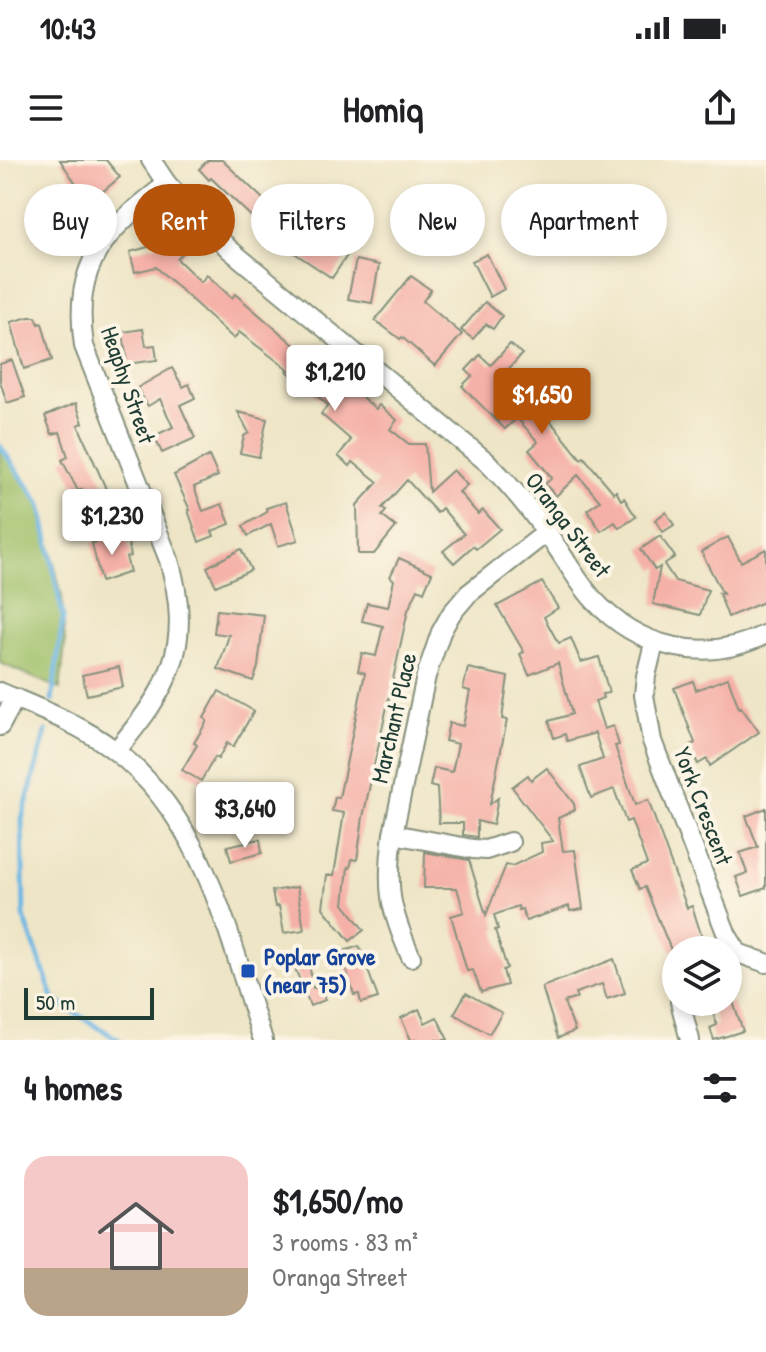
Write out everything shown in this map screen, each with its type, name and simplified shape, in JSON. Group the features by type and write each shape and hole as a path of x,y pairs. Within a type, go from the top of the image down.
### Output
{"street":[{"name":"Oranga Street","path":"151,160 167,184"},
{"name":"Heaphy Street","path":"116,751 147,715 160,693 177,645 177,589 169,560 84,346 80,320 87,272 96,252 133,209"},
{"name":"Oranga Street","path":"235,254 487,462 514,490 591,597 612,618 654,643 679,649 726,648 766,634"},
{"name":"Marchant Place","path":"411,957 394,917 389,892 393,834 426,676 441,632 451,614 468,594 547,532"},
{"name":"York Crescent","path":"654,643 644,695 652,741 727,936"},
{"path":"0,726 8,695 51,713 116,751 165,802 196,851 216,896 263,1040"},
{"path":"393,834 486,850 510,842"},
{"name":"York Crescent","path":"742,958 766,963"},
{"path":"684,1016 690,1040"}],"green space":[{"path":"0,446 41,505 62,597 65,644 60,689 0,663"}],"building":[{"path":"60,160 106,160 120,177 112,184 76,184"},
{"path":"208,160 222,160 251,188 251,216 235,201 235,184 217,184 199,169"},
{"path":"133,251 133,256 180,256 177,259 201,282 207,275 232,298 235,294 313,361 315,358 376,409 379,405 397,420 390,429 409,444 425,444 429,492 453,470 467,485 459,492 478,514 483,510 500,529 454,563 443,551 464,534 442,508 437,513 407,480 382,508 386,511 382,516 396,527 374,554 358,554 357,505 378,482 353,462 350,466 338,456 351,440 321,414 328,405 239,332 234,339 156,267 135,272 130,252"},
{"path":"485,255 504,289 490,297 472,261"},
{"path":"299,256 347,256 332,278"},
{"path":"356,260 379,265 372,303 348,299"},
{"path":"411,276 431,290 423,301 462,334 435,366 402,337 400,339 375,320"},
{"path":"485,302 502,316 493,329 486,324 473,339 461,330"},
{"path":"36,317 39,324 42,323 52,360 24,369 11,322"},
{"path":"143,329 146,346 155,345 157,360 127,364 123,332"},
{"path":"510,344 522,354 505,373 544,413 581,459 584,457 621,500 624,498 636,517 619,528 615,522 601,531 587,510 600,501 578,475 556,496 545,484 552,478 529,450 538,442 517,418 505,429 462,386 472,376 466,370 480,355 491,365"},
{"path":"12,360 25,397 7,403 0,381 0,364"},
{"path":"172,368 183,387 189,384 195,398 180,405 195,438 162,453 154,436 173,427 160,399 148,406 137,388"},
{"path":"76,403 83,423 78,425 110,498 89,506 82,489 78,491 62,460 68,457 60,432 52,434 45,416"},
{"path":"238,412 267,419 259,457 240,453 244,436 249,433"},
{"path":"209,456 218,476 194,487 203,511 222,504 230,524 212,531 214,536 199,542 190,510 174,475"},
{"path":"286,502 298,540 278,546 271,524 248,536 243,526 267,512 266,508"},
{"path":"666,512 674,525 663,532 655,520"},
{"path":"126,535 131,556 126,557 130,572 101,582 92,543"},
{"path":"660,536 675,557 664,564 675,581 708,590 700,615 653,604 660,567 655,570 641,549"},
{"path":"728,537 741,562 766,549 766,601 728,617 719,593 723,594 701,552"},
{"path":"241,549 251,570 216,586 207,567"},
{"path":"399,558 432,573 424,592 418,589 408,610 363,817 357,860 352,859 348,867 344,904 364,930 350,941 323,908 327,875 334,875 344,813 332,811 335,797 339,798 365,673 358,671 362,653 376,656 383,626 362,621 367,603 388,607 394,580 390,577"},
{"path":"542,582 558,608 544,617 559,643 571,638 581,662 599,657 609,693 602,694 603,698 595,701 604,729 613,726 619,745 615,746 635,805 648,800 687,908 692,906 702,936 665,936 645,887 640,889 632,870 647,864 631,820 626,822 614,789 591,798 580,767 603,759 595,733 567,741 565,734 554,738 549,721 572,714 558,663 529,675 520,654 524,652 497,606"},
{"path":"217,610 264,615 258,667 253,681 218,669 229,635 214,633"},
{"path":"119,667 123,687 87,695 82,675"},
{"path":"468,668 508,677 502,719 507,720 490,804 498,798 493,825 477,821 477,837 463,835 463,823 439,823 437,788 430,786 434,768 452,772 458,744 445,741 449,723 463,726 470,691 463,689"},
{"path":"728,678 739,708 759,732 710,766 707,759 698,764 689,746 695,743 674,688 693,681 696,690"},
{"path":"219,691 254,711 233,747 227,743 201,781 182,770 197,745 194,743 207,721 204,718"},
{"path":"547,768 574,804 575,810 558,818 563,851 575,850 583,909 570,911 569,906 526,921 518,906 494,915 498,929 495,930 507,968 503,970 507,985 481,992 473,970 467,971 451,916 464,912 457,888 424,888 425,852 469,860 486,915 506,865 512,866 542,852 541,843 553,841 512,787 528,775 531,780"},
{"path":"239,799 254,810 241,829 225,819"},
{"path":"766,808 766,888 743,896 736,877 747,873 740,853 758,847 746,816"},
{"path":"260,839 262,853 231,861 227,846"},
{"path":"297,887 304,930 284,933 279,906 275,907 272,891"},
{"path":"359,946 378,998 361,1003 359,994 354,995 341,952"},
{"path":"614,959 625,993 607,999 602,984 575,993 577,998 564,1002 575,1031 558,1038 542,987"},
{"path":"309,963 313,988 321,987 325,1000 310,1006 295,968"},
{"path":"466,993 502,1013 489,1034 454,1014"},
{"path":"419,1009 425,1023 437,1017 448,1040 411,1040 401,1018"},
{"path":"714,1016 738,1016 743,1031 714,1040 710,1028 717,1025"}],"waterway":[{"path":"0,446 41,505 63,618 52,700"},
{"path":"46,731 22,819 24,917 54,1000 119,1040"}],"place":[{"name":"Poplar Grove (near 75)","path":"248,971"}]}
